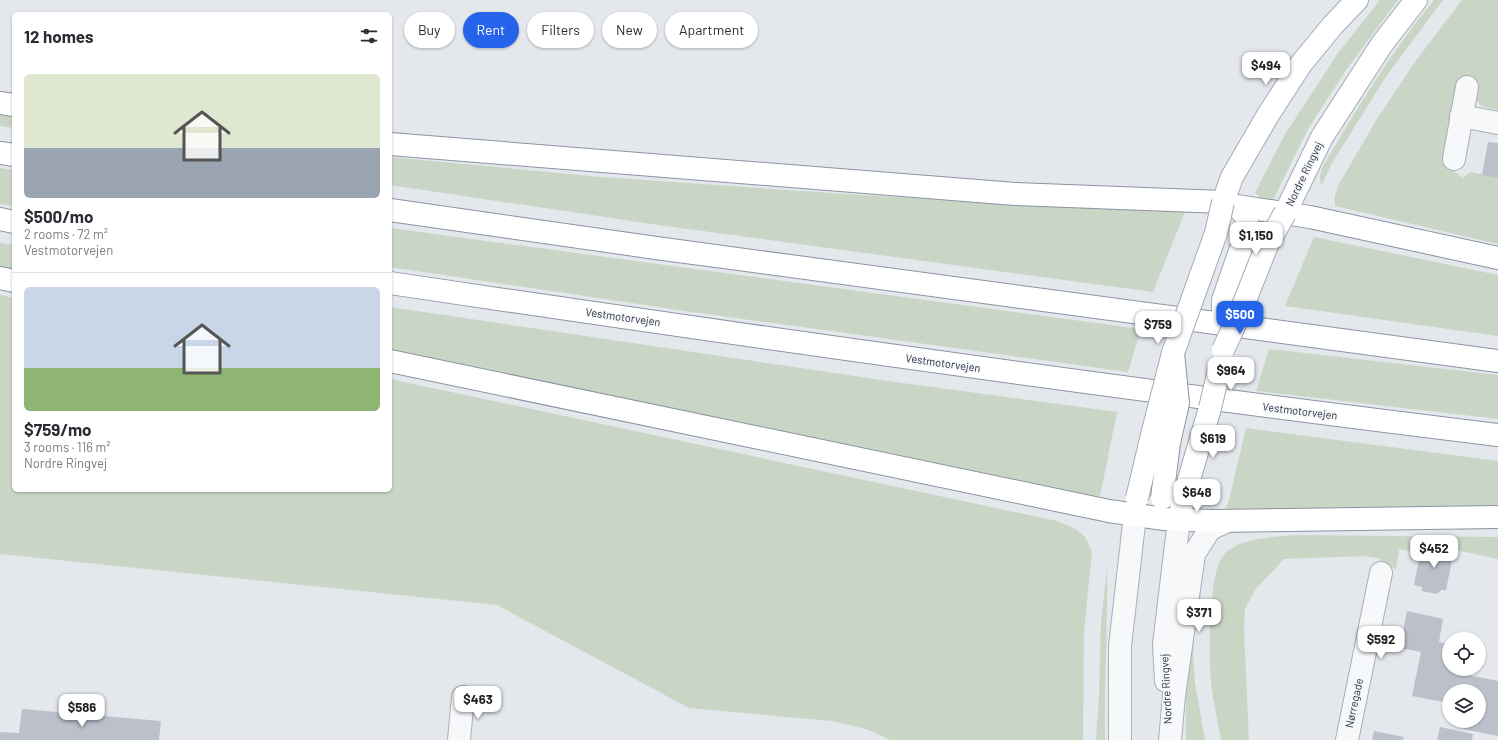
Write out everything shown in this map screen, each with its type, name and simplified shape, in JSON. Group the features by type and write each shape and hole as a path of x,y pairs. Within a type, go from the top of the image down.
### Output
{"main road":[{"path":"1136,506 1173,353 1216,232 1230,204 1232,177 1268,115 1301,64 1333,25 1357,0"},
{"name":"Nordre Ringvej","path":"1172,509 1210,408 1223,350 1238,318 1267,245 1285,213 1322,137 1382,44 1416,0"},
{"path":"0,103 12,105"},
{"path":"392,144 1015,194 1230,204 1310,217 1498,258"},
{"path":"0,153 12,155"},
{"path":"1223,350 1223,300 1247,231 1247,218 1230,204"},
{"path":"392,210 656,248 1498,361"},
{"path":"0,219 12,222"},
{"path":"0,278 12,281"},
{"name":"Vestmotorvejen","path":"392,283 979,368 1253,405 1498,435"},
{"path":"1172,509 1170,443 1178,403 1173,353"},
{"path":"392,361 1109,511 1136,506 1172,509 1228,521 1498,517"}],"street":[{"path":"1454,159 1467,87"},
{"path":"1461,116 1498,123"},
{"path":"1120,740 1120,646 1136,506"},
{"name":"Nordre Ringvej","path":"1170,740 1164,644 1172,509"},
{"path":"1170,740 1175,688 1194,554 1210,529 1228,521"},
{"name":"Nørregade","path":"1347,740 1381,573"},
{"path":"459,740 463,697"}],"green space":[{"path":"1380,0 1398,0 1346,70 1308,129 1274,198 1264,201 1255,193 1284,136 1338,53"},
{"path":"1434,0 1443,0 1387,75 1332,163 1321,186 1320,177 1322,168 1348,125 1403,40"},
{"path":"1462,0 1498,0 1498,110 1487,108 1480,104 1472,87 1444,163 1463,178 1470,172 1498,177 1498,244 1335,206 1335,196 1339,184 1377,119 1415,62"},
{"path":"0,115 12,116 12,128 0,126"},
{"path":"392,157 601,177 861,195 1185,212 1153,292 658,225 392,185"},
{"path":"0,168 12,170 12,206 0,204"},
{"path":"392,228 1141,329 1128,372 685,311 392,267"},
{"path":"1314,237 1498,275 1498,336 1285,306"},
{"path":"0,243 12,245 12,271 0,268"},
{"path":"0,295 12,298 12,492 392,492 392,379 1057,521 1076,529 1086,538 1092,552 1084,631 1083,740 890,740 866,729 832,721 689,708 497,605 0,554"},
{"path":"392,307 895,382 1117,412 1099,501 392,349"},
{"path":"1269,349 1498,375 1498,419 1256,391"},
{"path":"1246,428 1498,461 1498,512 1237,510 1225,508 1228,504"},
{"path":"1295,535 1498,537 1498,559 1418,542 1416,552 1399,549 1396,569 1386,565 1378,558 1364,556 1284,559 1255,590 1245,609 1244,630 1249,740 1221,740 1211,683 1210,655 1212,597 1218,566 1223,556 1237,545 1267,538"},
{"path":"1107,567 1105,740 1096,740 1101,623"},
{"path":"1195,617 1193,654 1195,683 1205,740 1186,740 1186,671"}],"building":[{"path":"1488,142 1498,143 1498,178 1482,175"},
{"path":"1422,544 1454,550 1446,590 1441,590 1437,594 1422,591 1422,587 1414,585"},
{"path":"1407,611 1443,619 1439,642 1442,643 1442,676 1474,676 1498,681 1498,736 1463,729 1486,728 1486,684 1442,684 1442,702 1412,696 1421,652 1400,648"},
{"path":"22,709 161,721 159,740 0,740 0,732 19,733"},
{"path":"1440,727 1473,734 1472,740 1437,740"},
{"path":"1374,731 1404,737 1403,740 1372,740"}]}
